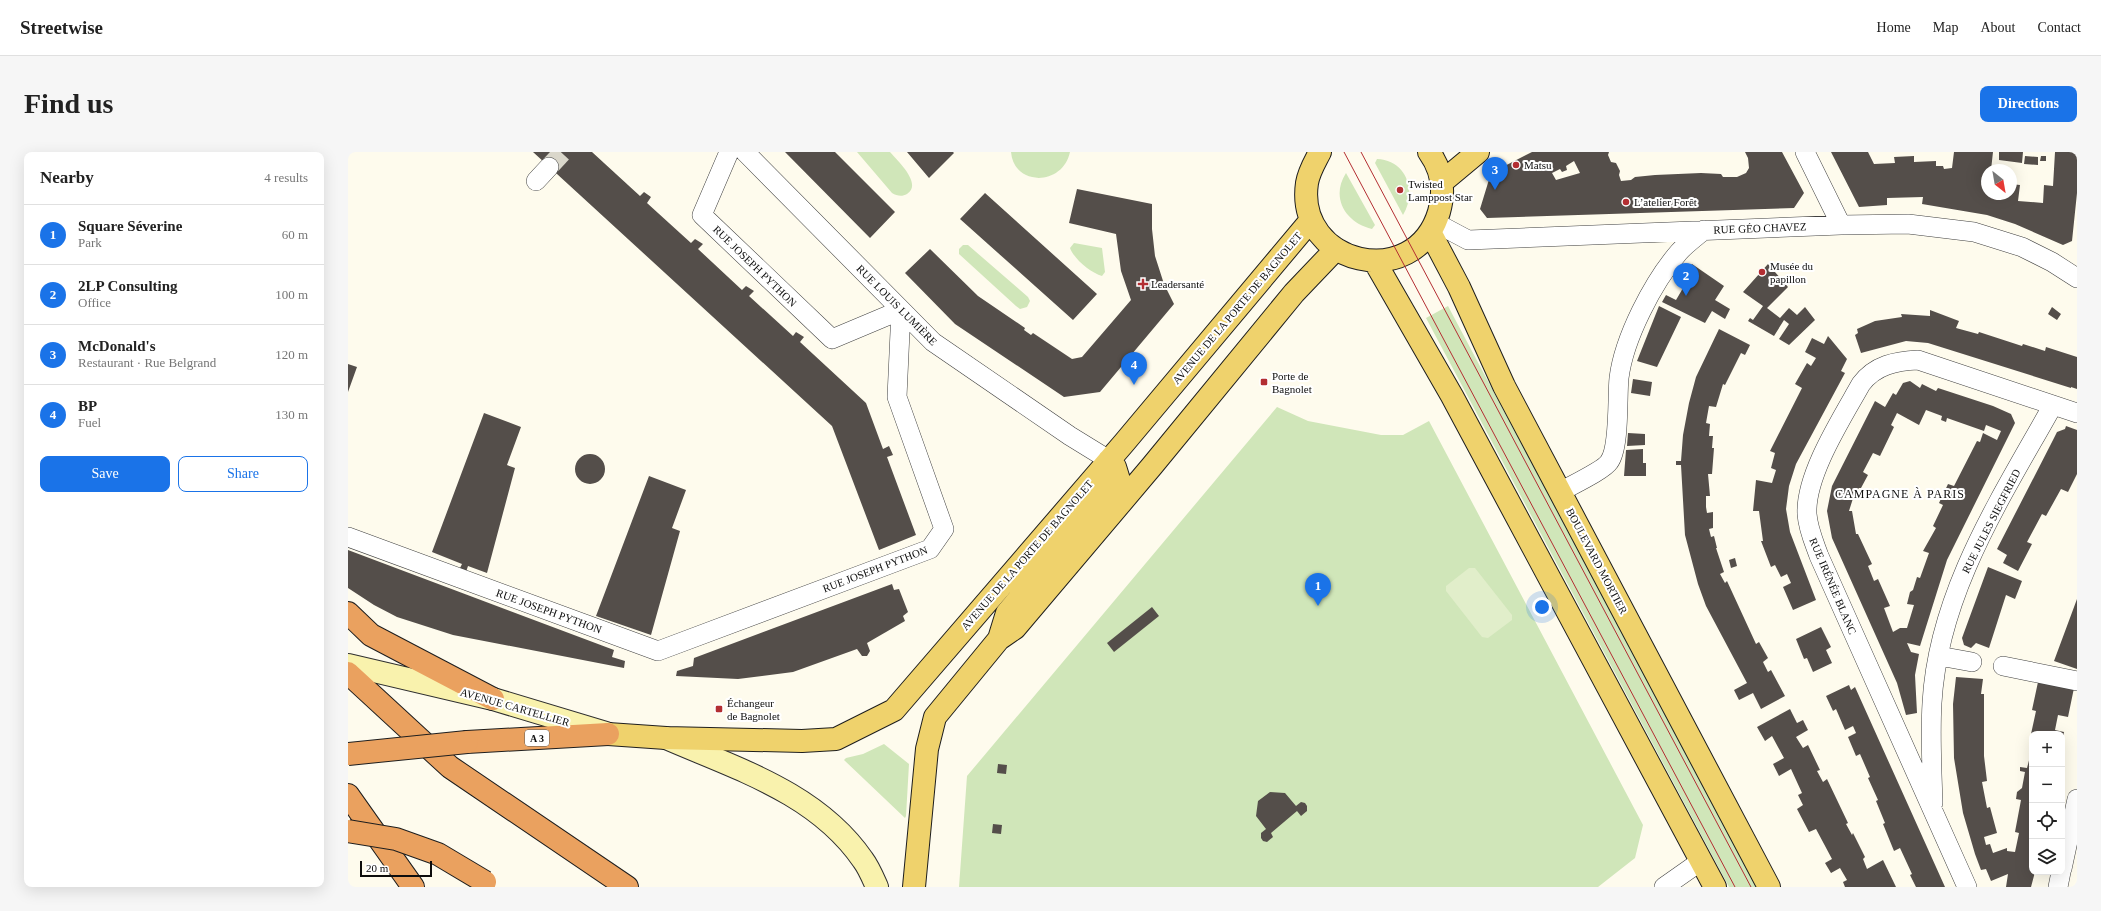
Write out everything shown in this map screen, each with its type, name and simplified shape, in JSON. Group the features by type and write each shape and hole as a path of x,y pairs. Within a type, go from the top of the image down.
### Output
{"highway":[{"path":"348,613 371,635 493,699"},
{"path":"354,669 450,767 627,887"},
{"name":"A 3","path":"348,754 467,742 608,734"},
{"path":"348,795 413,887"},
{"path":"348,831 396,839 431,852 488,885"}],"main road":[{"path":"1320,152 1311,168 1307,183 1307,203 1311,220 1323,237 1336,248 1353,257 1375,262 1399,256 1413,249 1433,227 1442,202 1442,182 1435,160 1429,152"},
{"path":"1442,182 1478,152"},
{"name":"AVENUE DE LA PORTE DE BAGNOLET","path":"666,738 802,741 836,739 894,710 1109,460 1311,220"},
{"name":"BOULEVARD MORTIER","path":"1433,227 1504,386 1769,887"},
{"path":"914,887 927,749 935,717 999,639 1015,628 1157,460 1294,293 1336,248"},
{"path":"1375,262 1452,396 1715,887"},
{"path":"999,639 1007,613 1119,480 1116,467 1109,460"},
{"name":"AVENUE CARTELLIER","path":"354,669 493,699 608,734 666,738"},
{"path":"666,738 766,781 794,795 835,826 864,860 877,887"}],"street":[{"name":"RUE JOSEPH PYTHON","path":"348,537 658,651 930,549 944,529 897,398 901,310 832,339 702,215 729,152"},
{"name":"RUE LOUIS LUMIÈRE","path":"745,152 933,342 1070,436 1109,460"},
{"path":"1804,152 1840,224"},
{"path":"536,182 549,167"},
{"name":"RUE GÉO CHAVEZ","path":"1433,227 1468,240 1840,224 1908,224 1974,232 2022,247 2052,262 2077,278"},
{"path":"1560,492 1609,463 1614,450 1619,377 1627,346 1641,312 1663,275 1679,252 1704,230"},
{"name":"RUE IRÉNÉE BLANC","path":"1967,887 1810,533 1807,514 1809,492 1818,467 1861,384 1868,375 1887,365 1900,361 1918,360 2077,413"},
{"name":"RUE JULES SIEGFRIED","path":"1933,810 1932,702 1939,656 1958,585 1982,534 2053,405"},
{"path":"1939,656 1972,662"},
{"path":"2003,666 2077,681"},
{"path":"2065,855 2077,799"},
{"path":"1664,887 1701,861"},
{"path":"2058,887 2060,875"}],"green space":[{"path":"857,152 890,152 907,172 912,184 911,190 903,196 892,193"},
{"path":"1011,152 1070,152 1066,163 1058,171 1049,176 1039,178 1020,172 1014,163"},
{"path":"1377,159 1396,165 1402,171 1406,179 1409,187 1409,197 1403,215 1375,163"},
{"path":"1346,173 1375,225 1372,229 1355,221 1343,208 1340,200 1340,191 1341,182"},
{"path":"1074,243 1102,248 1105,272 1102,276 1088,269 1075,257 1070,248"},
{"path":"963,245 968,245 1028,297 1030,301 1027,307 1020,309 1016,306 959,254 959,249"},
{"path":"1448,306 1757,887 1729,887 1426,318"},
{"path":"1277,407 1308,421 1381,435 1403,435 1429,421 1643,825 1635,858 1598,887 959,887 967,776"},
{"path":"1469,568 1475,568 1512,615 1512,620 1488,638 1482,637 1446,591 1446,586"},
{"path":"884,744 909,764 905,818 844,760 846,758 863,754"}],"building":[{"path":"533,152 592,152 640,196 644,192 651,197 647,203 691,243 695,239 703,244 698,249 742,290 746,286 754,291 749,296 793,336 796,332 804,337 800,342 866,403 883,449 889,446 893,455 887,457 916,535 879,550 832,426"},
{"path":"785,152 835,152 895,212 870,238"},
{"path":"907,152 953,152 954,153 929,178"},
{"path":"1532,152 1609,152 1608,155 1611,162 1616,163 1620,171 1619,175 1621,181 1631,180 1635,177 1655,175 1701,173 1721,174 1723,177 1737,177 1746,173 1749,168 1748,158 1745,152 1782,152 1804,193 1794,208 1487,218 1480,209 1491,173","holes":["1574,161 1580,173 1556,180 1552,173 1560,169 1562,172 1567,170 1566,166"]},
{"path":"1831,152 1868,152 1874,164 1895,163 1894,157 1914,156 1914,162 1936,161 1936,166 1943,166 1944,169 1952,168 1954,152 1993,152 1992,164 1981,164 1981,200 2017,200 2017,185 2020,185 2018,201 2043,203 2044,185 2053,186 2055,152 2077,152 2077,193 2072,241 2063,245 2015,224 1987,215 1922,204 1923,197 1887,198 1887,205 1859,207"},
{"path":"1999,152 2023,152 2022,163 1999,160"},
{"path":"2025,156 2038,157 2038,165 2024,164"},
{"path":"2041,156 2046,156 2046,161 2040,161"},
{"path":"1077,189 1152,204 1152,229 1155,256 1164,284 1174,304 1100,392 1064,397 955,324 905,273 930,249 978,296 1025,328 1024,330 1031,335 1033,333 1072,359 1082,357 1131,300 1121,271 1116,234 1069,223"},
{"path":"985,193 1097,294 1073,320 960,219"},
{"path":"1692,264 1724,286 1715,300 1730,309 1725,319 1712,311 1705,323 1662,302 1666,295 1676,300 1686,283 1678,278"},
{"path":"1768,264 1788,287 1767,308 1780,318 1789,308 1797,315 1805,307 1815,320 1789,345 1779,339 1789,324 1784,320 1774,336 1748,321 1750,318 1753,320 1763,306 1743,292"},
{"path":"1659,306 1681,317 1657,367 1637,361"},
{"path":"2052,307 2061,314 2057,320 2048,314"},
{"path":"1930,310 1959,321 1956,328 1978,334 1979,332 2022,346 2023,344 2045,351 2046,347 2077,357 2077,389 1928,343 1906,341 1861,353 1855,335 1858,333 1857,329 1875,321 1902,317 1901,314 1930,316"},
{"path":"1719,329 1750,345 1745,355 1741,353 1725,385 1723,384 1716,407 1709,406 1706,423 1710,424 1709,436 1713,436 1712,448 1714,448 1712,474 1708,474 1710,496 1706,496 1706,507 1707,513 1713,512 1713,528 1709,529 1711,537 1714,536 1716,548 1724,572 1720,574 1725,583 1727,581 1756,644 1759,642 1768,658 1763,662 1768,672 1771,670 1785,696 1761,709 1753,693 1739,700 1734,690 1747,683 1706,606 1698,584 1685,535 1681,465 1676,465 1676,461 1681,461 1683,435 1696,377"},
{"path":"1828,336 1847,359 1841,371 1845,373 1796,464 1789,486 1786,509 1790,532 1816,600 1793,610 1783,587 1791,583 1787,574 1781,577 1775,565 1771,567 1761,541 1763,541 1759,511 1753,511 1756,480 1772,483 1776,470 1771,468 1775,453 1770,451 1802,388 1795,384 1807,363 1811,366 1816,358 1805,352 1812,338 1824,344"},
{"path":"348,364 357,367 348,392"},
{"path":"1633,379 1652,382 1650,396 1631,393"},
{"path":"1910,381 1920,388 1922,384 1936,391 1938,388 1993,406 2011,414 2015,423 1947,560 1920,646 1907,643 1911,652 1919,654 1915,675 1917,713 1906,715 1897,683 1832,538 1827,511 1832,486 1875,401 1885,407 1893,393 1896,395 1903,383","holes":["1926,410 1942,416 1941,420 1946,422 1947,418 1984,431 1986,425 2001,431 1997,440 1983,433 1980,442 1977,441 1954,486 1948,484 1939,503 1943,505 1933,526 1936,528 1923,551 1929,553 1920,578 1917,577 1913,590 1910,592 1907,604 1914,605 1907,628 1900,628 1893,632 1884,608 1890,606 1878,579 1874,581 1868,566 1872,564 1858,534 1856,534 1852,511 1849,511 1855,492 1861,488 1868,475 1863,472 1873,453 1880,456 1894,427 1891,425 1897,413 1919,425"]},
{"path":"484,413 521,427 507,465 515,468 487,573 468,566 466,572 459,570 462,564 432,552"},
{"path":"2066,426 2077,430 2077,474 2068,492 2061,489 2046,516 2042,514 2027,542 2032,544 2018,571 2003,563 2007,555 1997,549 2057,432 2065,429"},
{"path":"1628,433 1645,434 1645,445 1627,446"},
{"path":"1643,449 1643,463 1646,463 1646,476 1624,476 1626,450"},
{"path":"590,454 601,458 605,469 601,480 590,484 579,480 575,469 579,458"},
{"path":"649,476 686,490 672,528 680,531 651,635 596,616"},
{"path":"348,550 614,650 612,657 625,661 624,668 453,635 397,617 374,605 348,588"},
{"path":"1735,558 1737,566 1731,568 1729,560"},
{"path":"1988,567 2022,581 2015,599 2006,595 1989,648 1976,643 1971,648 1964,645 1962,638"},
{"path":"892,584 894,590 899,589 908,612 903,616 905,621 867,643 870,651 867,656 862,656 857,649 793,672 738,679 676,676 677,671 693,666 694,658"},
{"path":"2077,599 2077,669 2054,661"},
{"path":"1152,607 1159,616 1114,652 1107,643"},
{"path":"1821,627 1831,647 1826,650 1832,663 1813,672 1807,658 1804,659 1796,639"},
{"path":"1956,677 1983,679 1981,694 1984,694 1984,756 1987,781 1982,782 1987,808 1990,807 1997,833 1984,837 1986,845 1990,844 1993,853 2007,848 2007,851 2015,852 2019,833 2015,832 2021,800 2016,799 2017,792 2022,788 2025,772 2020,771 2020,767 2027,768 2029,760 2029,875 2034,875 2031,887 2006,887 2008,874 1991,881 1986,869 1981,870 1963,813 1954,758 1953,704"},
{"path":"2038,682 2074,688 2068,717 2058,715 2055,730 2060,731 2032,731 2036,711 2032,710"},
{"path":"1849,685 1851,690 1855,687 1945,887 1916,887 1910,875 1912,874 1900,848 1894,851 1883,824 1885,823 1876,801 1878,800 1868,778 1870,777 1860,754 1856,756 1848,737 1856,733 1853,726 1845,730 1836,709 1833,711 1826,696"},
{"path":"1790,709 1797,723 1803,720 1808,730 1796,737 1803,748 1808,745 1820,770 1817,771 1823,782 1827,779 1848,823 1846,824 1852,835 1853,833 1865,857 1863,859 1867,869 1883,860 1896,887 1845,887 1843,882 1847,880 1840,868 1831,873 1825,863 1832,859 1816,829 1809,832 1797,809 1803,805 1798,795 1802,793 1791,769 1779,776 1773,764 1784,758 1772,736 1765,741 1757,727"},
{"path":"998,764 1007,765 1006,774 997,773"},
{"path":"1270,792 1285,793 1296,806 1301,802 1305,803 1307,806 1307,811 1301,816 1297,811 1271,833 1273,837 1267,842 1263,841 1261,838 1261,833 1266,829 1256,816 1258,801"},
{"path":"993,824 1002,825 1001,834 992,833"}],"tunnel":[{"path":"549,167 563,152"}],"tram line":[{"path":"1344,152 1735,887"},
{"path":"1361,152 1751,887"}],"place":[{"name":"Matsu","path":"1516,165"},
{"name":"Twisted Lamppost Star","path":"1400,190"},
{"name":"McDonald's","path":"1495,190"},
{"name":"L’atelier Forêt","path":"1626,202"},
{"name":"Musée du papillon","path":"1762,272"},
{"name":"Leadersanté","path":"1143,284"},
{"name":"2LP Consulting","path":"1686,296"},
{"name":"Porte de Bagnolet","path":"1264,382"},
{"name":"BP","path":"1134,385"},
{"name":"Square Séverine","path":"1318,606"},
{"name":"Échangeur de Bagnolet","path":"719,709"}],"district":[{"name":"CAMPAGNE À PARIS","path":"1900,494"}]}
